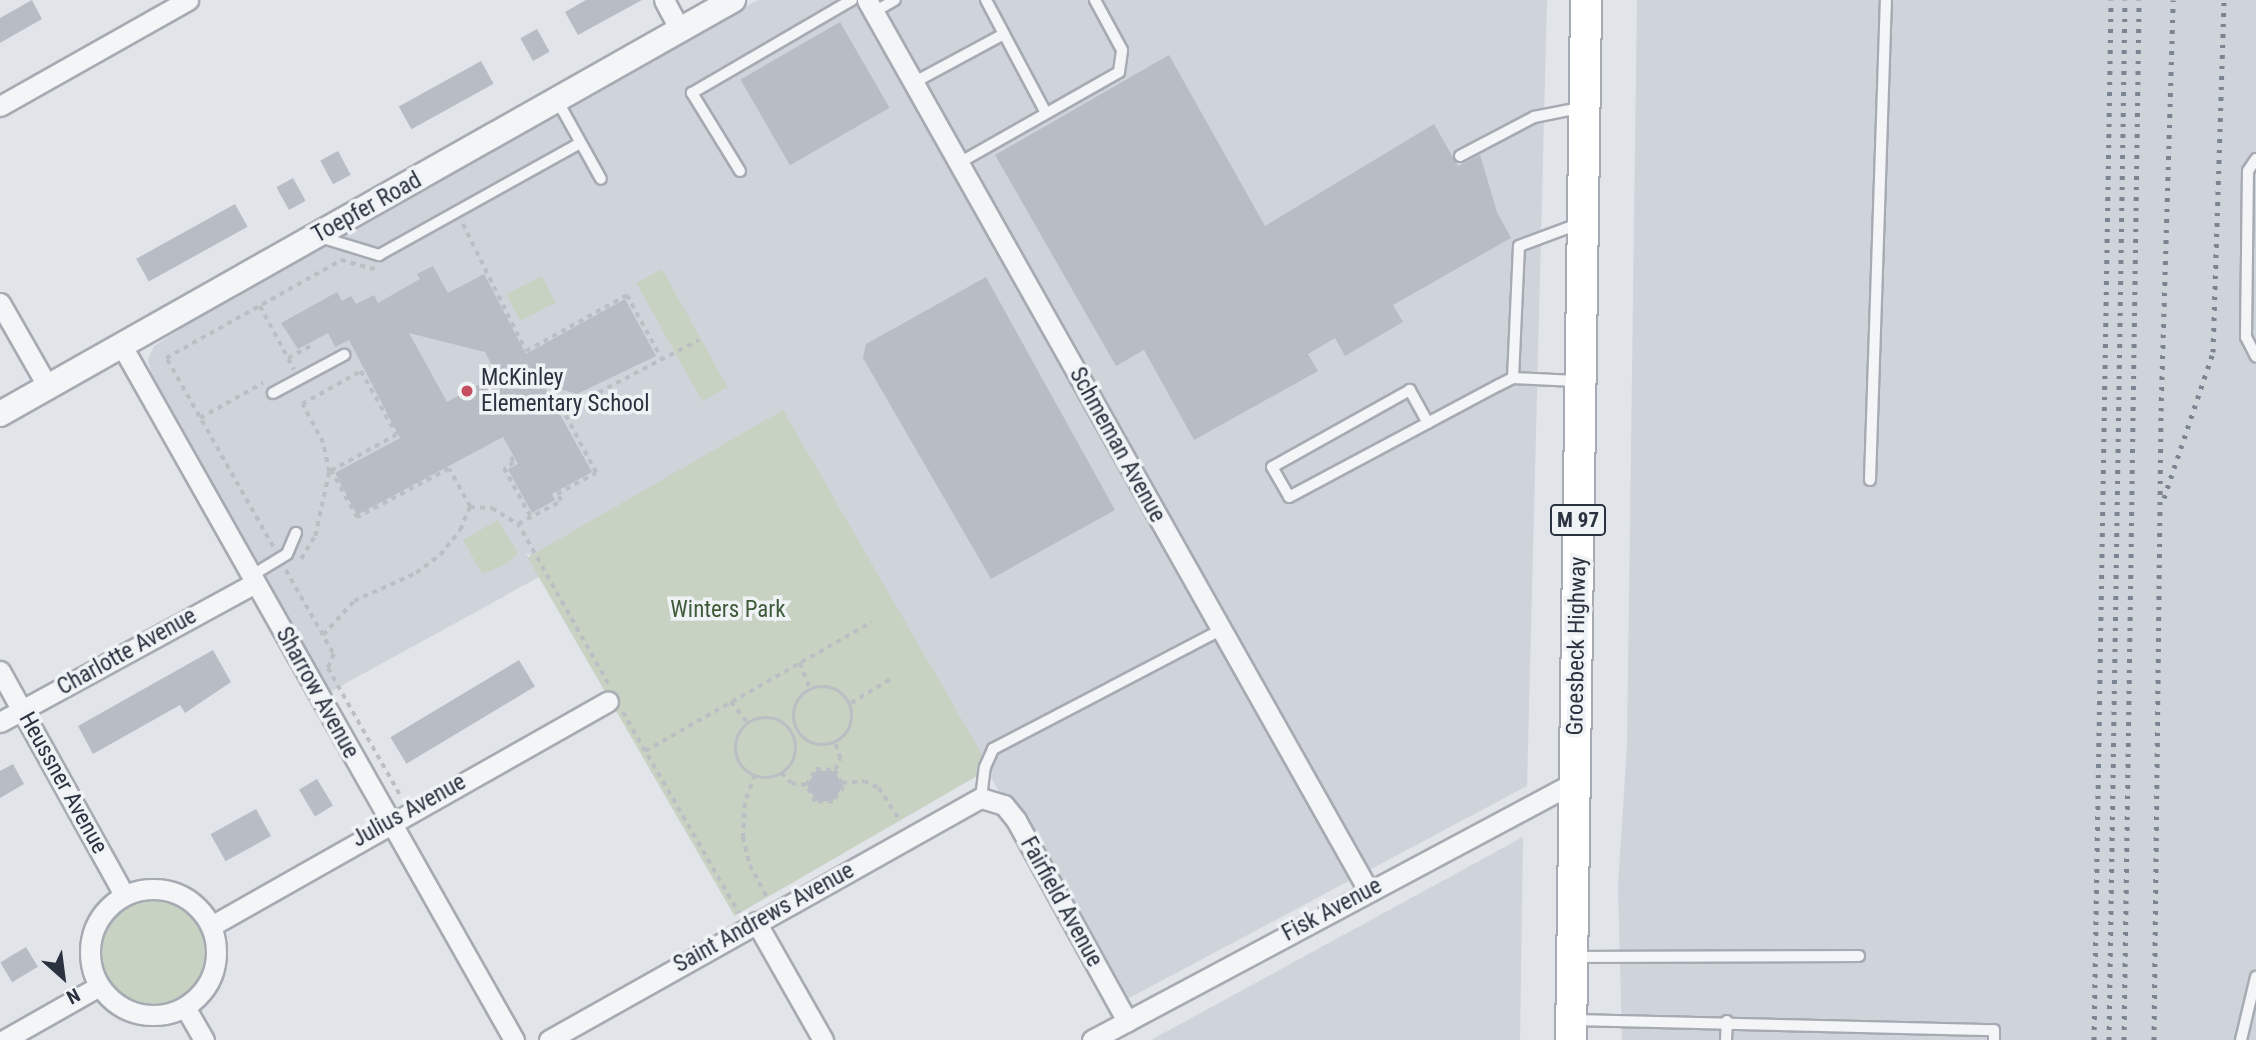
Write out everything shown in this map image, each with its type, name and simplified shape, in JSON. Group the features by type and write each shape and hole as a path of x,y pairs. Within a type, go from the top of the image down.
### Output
{"main road":[{"name":"Groesbeck Highway","path":"1571,1030 1586,0"}],"street":[{"path":"0,106 188,0"},
{"path":"664,0 680,30"},
{"name":"Toepfer Road","path":"0,414 733,0"},
{"name":"Schmeman Avenue","path":"870,6 1368,890"},
{"path":"0,303 48,387"},
{"name":"Sharrow Avenue","path":"122,346 514,1040"},
{"name":"Charlotte Avenue","path":"0,722 253,579"},
{"name":"Heussner Avenue","path":"0,671 124,895"},
{"name":"Julius Avenue","path":"211,926 389,821 613,698"},
{"name":"Fisk Avenue","path":"1092,1040 1574,782"},
{"name":"Saint Andrews Avenue","path":"548,1040 747,918 981,798"},
{"name":"Fairfield Avenue","path":"981,798 1004,805 1016,820 1127,1021"},
{"path":"154,889 184,896 211,926 216,962 205,988 186,1007 162,1015 138,1014 116,1004 99,986 90,961 91,935 104,911 124,895 154,889"},
{"path":"747,918 823,1040"},
{"path":"4,1040 99,986"},
{"path":"186,1007 204,1040"}],"lane":[{"path":"740,171 692,93 852,0"},
{"path":"870,6 895,0"},
{"path":"986,0 1046,113"},
{"path":"959,163 1119,72 1122,50 1095,0"},
{"path":"1870,480 1886,0"},
{"path":"914,83 1004,34"},
{"path":"557,100 601,179"},
{"path":"1460,156 1534,117 1584,108"},
{"path":"317,236 379,255 580,142"},
{"path":"2256,159 2248,171 2246,337 2256,357"},
{"path":"1513,377 1519,246 1583,222"},
{"path":"272,393 344,355"},
{"path":"1428,423 1410,390 1272,467 1289,497 1428,423 1513,377 1580,381"},
{"path":"253,579 287,554 296,533"},
{"path":"981,798 985,767 993,749 1221,630"},
{"path":"1572,957 1859,956"},
{"path":"2241,1040 2256,977"},
{"path":"1571,1030 1727,1021 1994,1030 1994,1040"},
{"path":"1726,1040 1727,1021"}],"path":[{"path":"463,224 526,351 626,295 661,357"},
{"path":"260,306 311,399"},
{"path":"518,524 561,502 557,494 596,473 563,411 661,357 699,341"},
{"path":"288,358 313,345"},
{"path":"281,373 293,367"},
{"path":"331,471 397,435 361,371 302,404 318,431 331,471 357,519 449,469 470,507"},
{"path":"200,418 270,379"},
{"path":"511,457 514,463 504,468 531,517"},
{"path":"470,507 492,508 518,524 613,698 747,918"},
{"path":"323,635 354,601 415,573 440,555 460,530 470,507"},
{"path":"286,570 334,654 328,668 400,795"},
{"path":"645,751 872,622"},
{"path":"800,663 810,689"},
{"path":"850,703 894,677"},
{"path":"830,687 850,703 851,726 835,743 811,742 797,730 794,712 810,689 830,687"},
{"path":"731,702 748,723"},
{"path":"748,723 769,718 792,733 796,751 782,773"},
{"path":"748,723 736,748 743,767 755,775 782,773"},
{"path":"792,733 797,730"},
{"path":"835,743 840,759 835,770"},
{"path":"806,785 816,769 835,770"},
{"path":"835,770 842,783"},
{"path":"782,773 791,783 806,785"},
{"path":"755,775 744,803 743,836 768,897"},
{"path":"842,783 864,781 879,788 901,822"},
{"path":"806,785 815,802 834,802 842,783"}],"shaded area":[{"path":"758,0 1547,0 1527,786 1118,1004 987,770 526,553 539,577 330,692 151,372 148,359 154,346 260,278"},
{"path":"1637,0 2256,0 2256,1040 1622,1040 1618,885 1627,747"},
{"path":"1523,837 1520,1040 1151,1040"}],"green space":[{"path":"662,269 727,387 702,401 637,283"},
{"path":"542,276 556,303 520,321 506,294"},
{"name":"Winters Park","path":"783,410 990,769 735,916 528,558"},
{"path":"498,520 518,553 505,565 482,574 463,540"},
{"path":"155,899 175,903 192,915 204,932 208,952 204,972 192,989 175,1001 155,1005 135,1001 118,989 106,972 102,952 106,932 118,915 135,903"}],"building":[{"path":"32,0 42,19 0,43 0,18"},
{"path":"586,0 642,0 578,35 565,12"},
{"path":"840,22 890,108 790,165 740,80"},
{"path":"537,29 550,52 533,61 520,38"},
{"path":"1169,55 1265,226 1434,124 1458,166 1480,155 1497,212 1511,238 1393,305 1403,322 1345,356 1335,338 1308,354 1318,371 1194,440 1144,350 1116,366 995,155"},
{"path":"481,61 494,84 411,129 399,107"},
{"path":"338,151 351,175 333,184 320,160"},
{"path":"293,178 306,201 289,210 276,187"},
{"path":"235,204 248,227 149,282 136,259"},
{"path":"433,266 448,293 484,274 526,354 625,299 656,356 577,394 543,384 592,472 552,494 555,500 532,513 508,469 518,464 503,437 357,515 335,473 400,438 349,340 335,347 328,333 298,349 281,323 337,292 342,301 351,296 356,304 374,295 378,303 420,279 417,274","holes":["409,333 485,352 497,375 447,402"]},
{"path":"986,277 1115,510 991,579 863,358 866,344"},
{"path":"213,650 231,682 185,713 180,705 93,754 78,726"},
{"path":"519,660 535,687 406,764 390,737"},
{"path":"13,764 24,784 0,798 0,771"},
{"path":"816,771 835,771 843,786 833,801 816,801 807,785"},
{"path":"317,779 333,806 315,816 299,790"},
{"path":"256,809 271,836 226,861 211,834"},
{"path":"26,947 38,967 12,982 0,962"}],"railway":[{"path":"2094,1040 2111,0"},
{"path":"2109,1040 2125,0"},
{"path":"2124,1040 2139,0"},
{"path":"2154,1040 2161,411 2173,0"},
{"path":"2164,498 2213,352 2224,0"}],"place":[{"name":"McKinley Elementary School","path":"467,391"}]}
